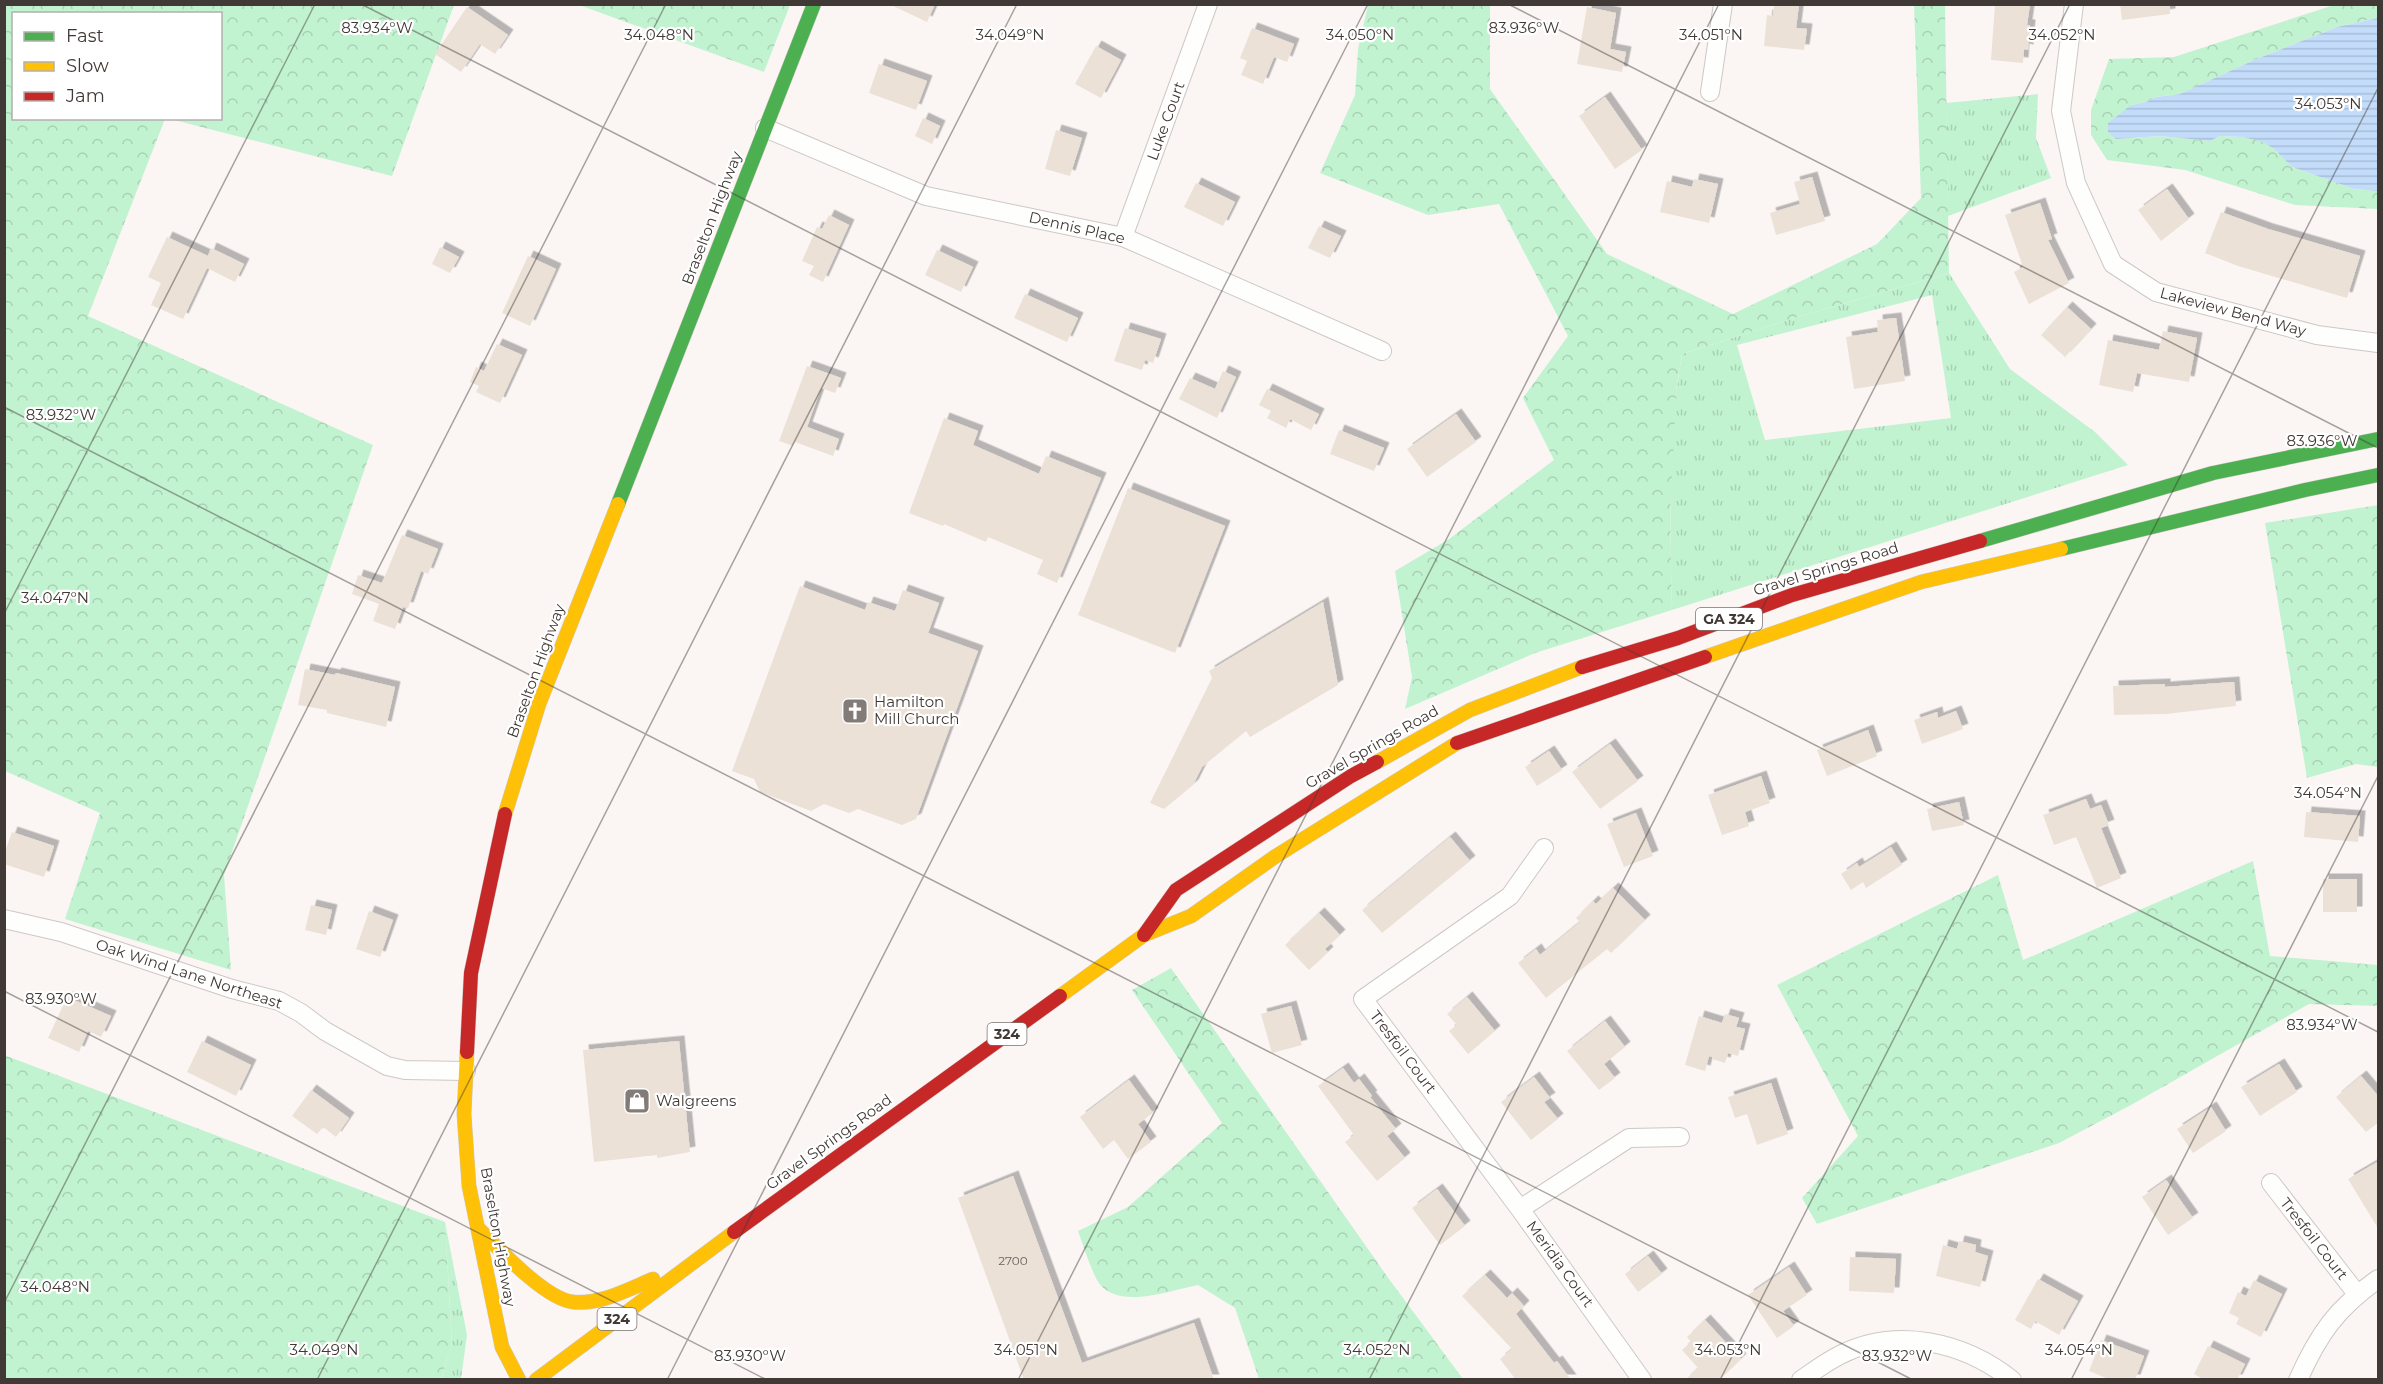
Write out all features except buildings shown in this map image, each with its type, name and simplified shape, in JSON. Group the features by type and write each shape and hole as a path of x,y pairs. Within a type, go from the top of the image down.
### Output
{"main road":[{"name":"Braselton Highway","path":"519,1380 502,1347 477,1228 469,1186 464,1114 471,973 507,804 539,704 814,4"},
{"name":"Gravel Springs Road","path":"1144,935 1176,890 1351,776 1470,710 1595,662 1678,638 1804,591 2213,473 2379,439"},
{"name":"Gravel Springs Road","path":"536,1380 1144,935 1191,916 1276,856 1456,743 1921,582 2379,474"},
{"path":"477,1228 535,1281 552,1294 570,1303 610,1297 699,1259"}],"street":[{"name":"Luke Court","path":"1123,237 1208,4"},
{"path":"1710,92 1723,4"},
{"name":"Lakeview Bend Way","path":"2074,4 2061,111 2076,183 2113,264 2156,292 2317,335 2379,343"},
{"name":"Dennis Place","path":"765,128 926,196 1123,237 1382,351"},
{"name":"Tresfoil Court","path":"1520,1209 1363,999 1510,896 1544,848"},
{"name":"Oak Wind Lane Northeast","path":"4,919 61,932 232,989 279,1001 301,1013 325,1031 387,1066 405,1070 466,1071"},
{"name":"Meridia Court","path":"1642,1380 1520,1209 1629,1138 1680,1137"},
{"name":"Tresfoil Court","path":"2271,1183 2357,1294"},
{"path":"2298,1380 2313,1347 2333,1318 2357,1294 2379,1279"},
{"path":"1801,1380 1841,1354 1884,1341 1932,1341 1992,1364 2012,1380"}],"green space":[{"path":"790,4 764,72 579,5"},
{"path":"5,5 454,5 392,176 174,120 222,120 222,12 12,12 12,120 165,120 88,316 373,445 224,875 231,970 65,919 100,813 5,771"},
{"path":"1368,5 1490,5 1490,89 1607,254 1733,314 1877,244 1921,198 1914,5 1945,5 1949,273 1791,319 1682,354 1677,384 1670,512 1672,610 1535,653 1405,709 1412,677 1395,571 1449,539 1554,460 1523,398 1568,336 1499,204 1428,215 1320,173 1355,95 1358,49"},
{"path":"2334,5 2378,5 2378,18 2337,27 2254,60 2180,94 2156,97 2131,105 2116,139 2160,136 2210,141 2220,136 2242,137 2264,142 2292,167 2354,189 2378,191 2378,209 2295,205 2185,170 2107,160 2091,135 2091,110 2109,59 2174,57"},
{"path":"2038,94 2036,138 2051,178 1948,216 1946,103"},
{"path":"1949,273 2010,369 2095,432 2128,465 1672,610 1670,514 1672,450 1682,354 1791,319","holes":["1932,295 1951,418 1765,440 1737,345"]},
{"path":"2378,505 2378,767 2356,764 2307,778 2265,523"},
{"path":"2253,861 2270,956 2378,965 2378,1006 2309,1004 2059,1143 1817,1224 1802,1198 1858,1136 1777,985 1998,875 2023,960"},
{"path":"1171,968 1389,1279 1463,1379 1259,1379 1235,1308 1198,1285 1159,1294 1130,1297 1105,1290 1097,1280 1078,1231 1128,1207 1222,1123 1132,990"},
{"path":"4,1055 445,1222 452,1345 441,1379 5,1379"},
{"path":"445,1222 467,1335 461,1379 441,1380 452,1344"}],"water":[{"path":"2378,18 2378,191 2354,189 2292,167 2274,149 2263,142 2242,137 2220,136 2210,141 2160,136 2116,139 2108,132 2108,123 2131,105 2156,97 2180,94 2254,60 2337,27"}],"traffic: fast":[{"path":"618,504 814,4"},
{"path":"1980,541 2213,473 2378,439"},
{"path":"2061,549 2305,490 2378,475"}],"traffic: slow":[{"path":"505,814 539,704 618,504"},
{"path":"1705,657 1921,582 2061,549"},
{"path":"1377,762 1470,710 1582,667"},
{"path":"1060,996 1144,935 1191,916 1276,856 1457,743"},
{"path":"467,1052 464,1114 469,1186 502,1347 519,1380"},
{"path":"478,1228 536,1283 562,1299 573,1302 594,1301 653,1279"},
{"path":"536,1380 734,1232"}],"traffic: jam":[{"path":"1582,667 1678,638 1792,595 1980,541"},
{"path":"1457,743 1705,657"},
{"path":"1144,935 1176,890 1351,776 1377,762"},
{"path":"467,1052 471,973 505,814"},
{"path":"734,1232 1060,996"}],"place":[{"name":"Hamilton Mill Church","path":"855,711"},
{"name":"Walgreens","path":"637,1101"}]}
